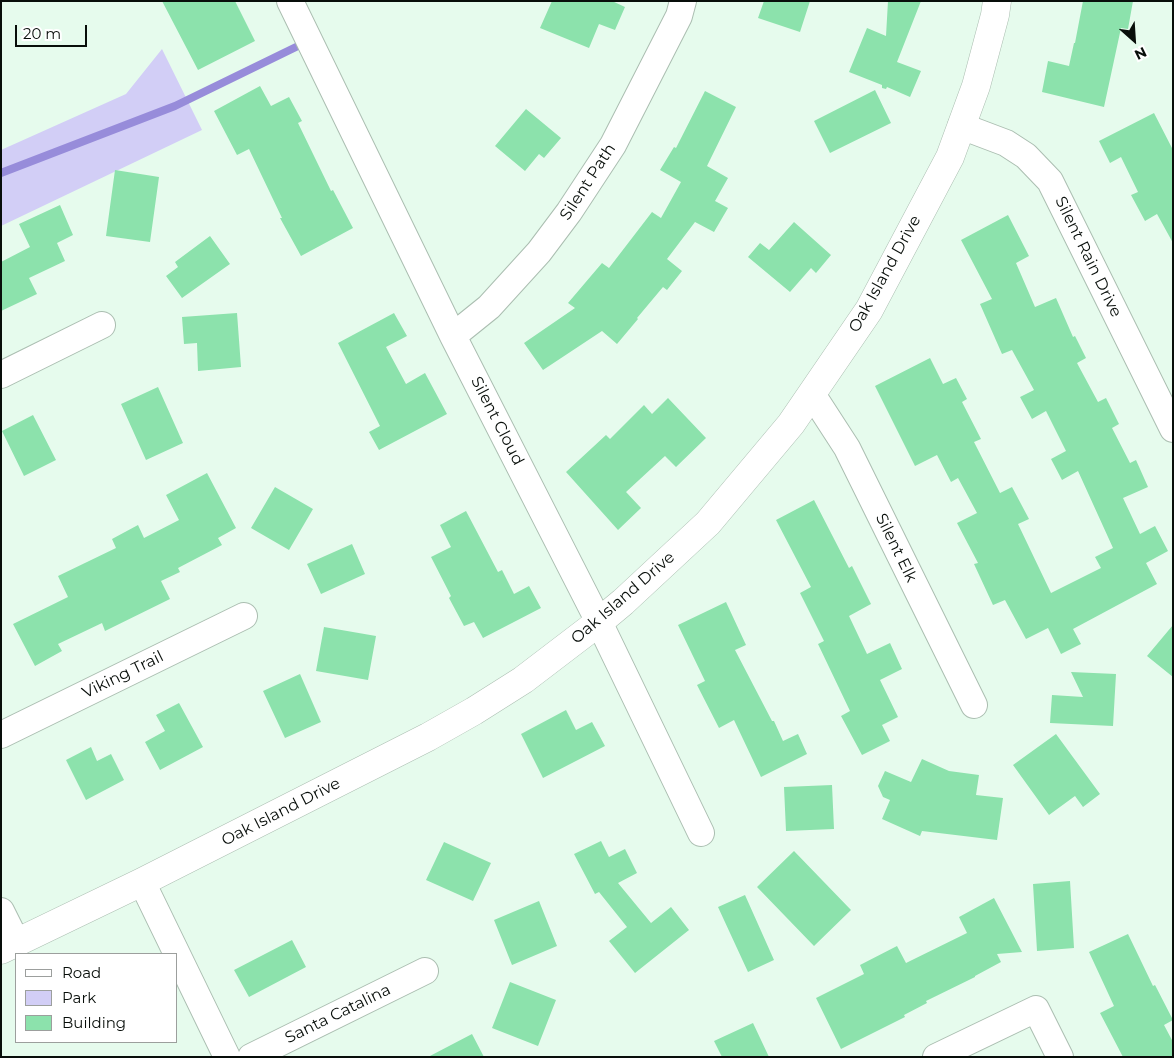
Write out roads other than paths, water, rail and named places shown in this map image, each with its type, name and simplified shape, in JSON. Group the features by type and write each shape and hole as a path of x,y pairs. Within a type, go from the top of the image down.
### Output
{"street":[{"name":"Silent Path","path":"453,336 489,307 539,252 569,212 613,145 679,16 683,1"},
{"name":"Oak Island Drive","path":"9,947 428,737 474,711 523,680 599,622 708,523 791,424 869,310 950,157 976,86 997,1"},
{"name":"Silent Cloud","path":"298,4 453,336 599,622 701,833"},
{"name":"Silent Rain Drive","path":"961,126 1006,144 1026,156 1050,181 1173,429"},
{"path":"1,375 102,325"},
{"name":"Silent Elk","path":"812,394 847,448 974,705"},
{"name":"Viking Trail","path":"1,735 244,616"},
{"path":"142,882 176,953"},
{"path":"1,911 9,947"},
{"path":"178,956 227,1057"},
{"name":"Santa Catalina","path":"250,1057 425,972"},
{"path":"936,1057 1036,1009 1060,1057"}],"waterway":[{"path":"1,173 175,106 296,47"}]}
